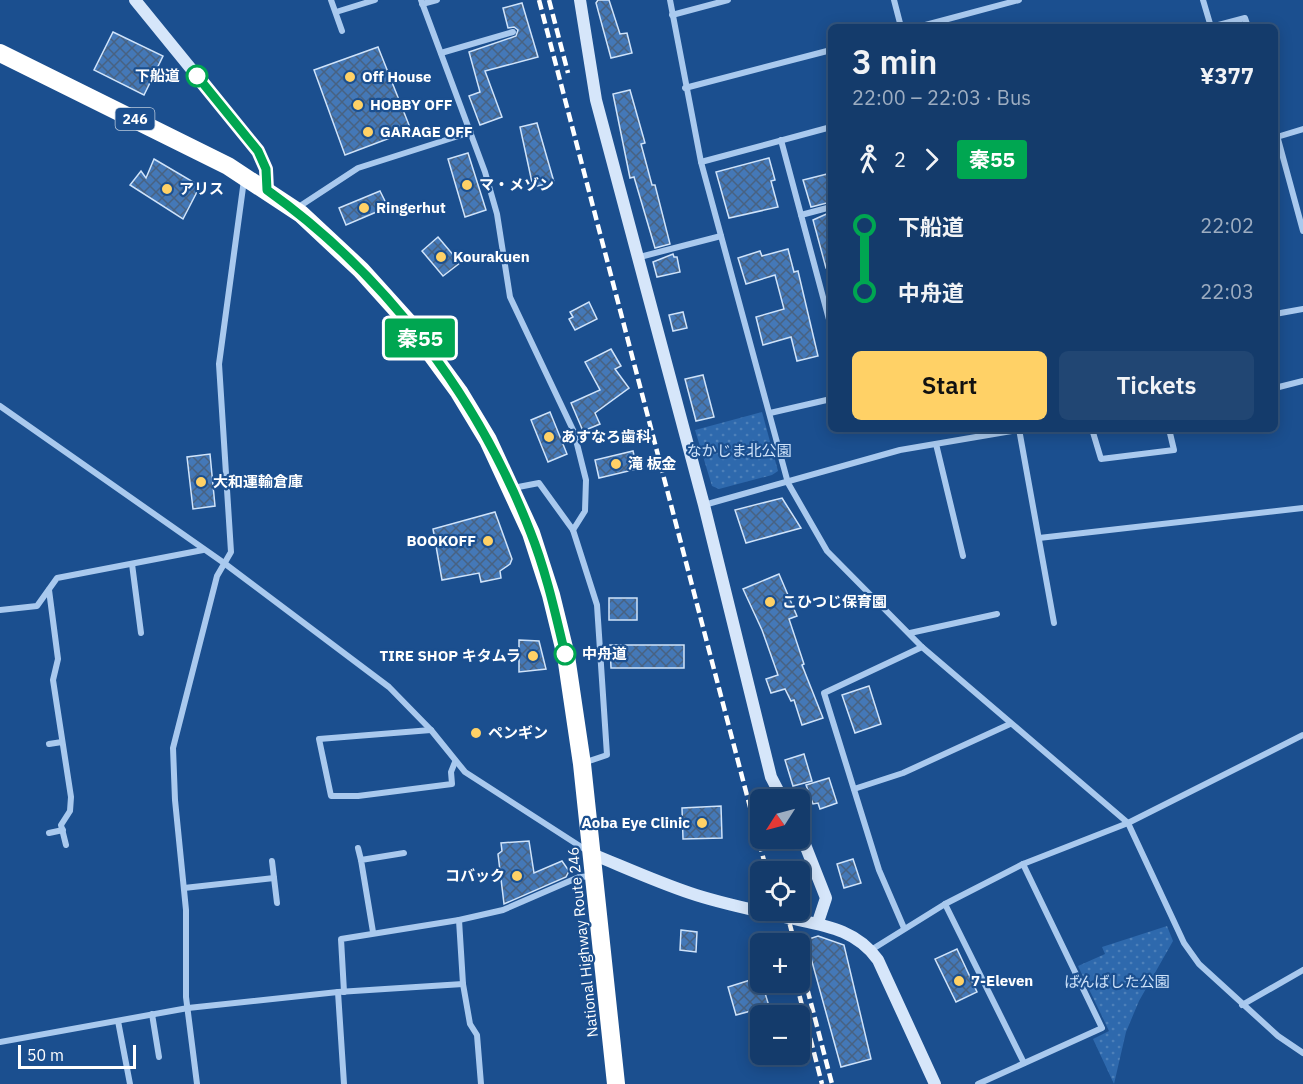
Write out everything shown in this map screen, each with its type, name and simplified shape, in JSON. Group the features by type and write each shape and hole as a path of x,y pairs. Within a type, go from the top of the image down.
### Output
{"highway":[{"name":"National Highway Route 246","path":"0,53 245,176 295,209 361,270 407,321 459,392 512,488 531,533 551,595 566,656 582,764 616,1084"}],"street":[{"path":"135,0 258,151 266,169 267,190"},
{"path":"331,0 342,31"},
{"path":"336,12 375,0"},
{"path":"437,0 422,2 471,132 497,214 510,297 574,432 584,470 585,511 573,530"},
{"path":"580,0 596,100 636,258 704,505 771,777 777,789"},
{"path":"670,0 684,88 701,162 788,483 827,551 922,647 1128,823 1184,943 1200,964 1242,1005 1278,1036 1303,1053"},
{"path":"672,15 728,0"},
{"path":"894,0 900,24"},
{"path":"929,24 1019,0"},
{"path":"1203,0 1210,24"},
{"path":"1222,24 1245,18 1247,24"},
{"path":"441,53 513,32"},
{"path":"684,88 828,51"},
{"path":"701,162 828,129"},
{"path":"1278,137 1303,129"},
{"path":"295,209 358,168 471,132"},
{"path":"782,140 828,316"},
{"path":"1278,141 1303,231"},
{"path":"197,1084 188,1008 184,888 175,800 173,748 217,576 231,552 219,364 245,176"},
{"path":"801,215 828,208"},
{"path":"636,258 721,236"},
{"path":"1278,313 1303,309"},
{"path":"1278,387 1303,381"},
{"path":"770,413 828,400"},
{"path":"0,406 224,563 389,687 431,730 465,772 592,854 691,893 778,916 818,922 844,931 871,950 935,1084"},
{"path":"704,505 900,450 1003,432"},
{"path":"1021,432 1054,623"},
{"path":"1093,432 1101,459 1174,450 1171,432"},
{"path":"936,444 963,556"},
{"path":"512,488 539,483 573,530 597,605 607,755 582,764"},
{"path":"1039,538 1303,508"},
{"path":"0,610 37,606 57,578 203,550"},
{"path":"132,564 141,633"},
{"path":"49,590 58,659 52,680 72,803 61,825 66,845"},
{"path":"910,633 997,614"},
{"path":"904,927 879,870 824,693 922,647"},
{"path":"854,789 903,773 1010,724"},
{"path":"431,730 319,739 331,796 358,796 452,784 451,772 455,762"},
{"path":"871,950 945,903 1023,864 1128,823 1303,735"},
{"path":"50,744 62,742"},
{"path":"49,833 63,830"},
{"path":"358,848 373,932"},
{"path":"807,849 826,898 818,922"},
{"path":"361,860 404,853"},
{"path":"273,861 277,903"},
{"path":"978,1084 1102,1028 1023,864"},
{"path":"344,1084 341,939 373,932 459,920 503,910 579,877 594,876"},
{"path":"184,888 274,878"},
{"path":"945,903 1024,1063"},
{"path":"459,920 463,984 470,1024 477,1035 481,1084"},
{"path":"1242,1005 1303,970"},
{"path":"0,1042 188,1008 341,992 463,984"},
{"path":"152,1014 159,1057"},
{"path":"118,1021 130,1084"}],"green space":[{"name":"なかじま北公園","path":"762,412 778,471 772,475 719,489 712,486 695,430"},
{"name":"ばんばした公園","path":"1167,926 1173,941 1139,1001 1126,1032 1114,1084 1093,1039 1109,1031 1078,966 1105,954 1102,947"}],"building":[{"path":"598,0 609,0 620,34 627,33 632,53 611,58 596,3"},
{"path":"522,3 538,57 485,71 502,117 480,125 469,96 480,92 469,52 516,36 518,30 514,27 508,28 503,8"},
{"path":"113,32 163,56 144,95 94,70"},
{"path":"378,47 411,130 345,155 314,70"},
{"path":"630,90 645,143 641,144 652,185 655,185 670,244 655,248 634,177 630,178 613,94"},
{"path":"537,123 554,182 533,187 520,127"},
{"name":"マ・メゾン","path":"468,153 486,210 465,217 448,159"},
{"path":"769,158 775,180 771,181 778,207 729,218 716,172"},
{"name":"アリス","path":"154,159 200,186 183,219 130,185 141,171 146,178"},
{"path":"828,174 828,203 811,207 803,180"},
{"name":"Ringerhut","path":"380,191 388,207 346,225 339,208"},
{"path":"828,213 828,268 826,268 813,220"},
{"name":"Kourakuen","path":"438,237 460,263 443,276 422,251"},
{"path":"788,249 794,272 798,271 818,356 797,361 791,337 763,345 756,317 784,309 775,275 746,284 738,258 760,251 762,256"},
{"path":"673,254 677,257 680,272 657,277 653,262"},
{"path":"589,302 597,319 575,330 569,319 573,317 570,312"},
{"path":"683,312 687,328 673,331 669,315"},
{"path":"611,349 621,366 615,369 629,388 595,413 600,424 583,431 571,403 600,390 585,362"},
{"path":"703,375 714,417 696,421 685,379"},
{"name":"あすなろ歯科","path":"550,412 567,454 548,462 531,420"},
{"name":"滝 板金","path":"633,451 637,469 599,478 595,460"},
{"name":"大和運輸倉庫","path":"210,454 215,506 193,509 187,457"},
{"path":"782,498 801,528 746,543 735,510"},
{"path":"495,512 512,559 510,564 500,571 501,578 481,582 479,573 442,580 433,529"},
{"path":"779,574 797,616 789,619 804,664 802,665 823,718 802,725 794,700 791,701 785,689 771,693 766,679 778,675 762,630 743,589"},
{"path":"609,598 637,598 637,620 609,620"},
{"path":"519,640 539,641 546,669 519,672"},
{"path":"610,645 684,645 684,668 611,668"},
{"path":"869,686 881,724 855,733 842,695"},
{"path":"804,754 812,781 793,786 785,760"},
{"path":"829,778 837,803 820,809 818,803 813,804 810,789 806,785"},
{"name":"Aoba Eye Clinic","path":"721,806 722,838 683,839 682,808"},
{"path":"529,841 534,873 562,861 569,871 566,877 504,904 498,854 502,851 501,843"},
{"path":"853,859 861,883 844,888 837,864"},
{"path":"681,930 697,932 696,952 680,950"},
{"path":"818,936 844,945 871,1059 841,1067 810,955 810,939"},
{"name":"7-Eleven","path":"957,949 977,992 956,1002 935,959"},
{"path":"750,980 750,993 765,993 769,1005 750,1005 750,1011 736,1015 728,987"}],"railway":[{"path":"539,0 764,861"},
{"path":"549,0 568,73"},
{"path":"789,921 792,933"},
{"path":"799,993 822,1084"},
{"path":"808,993 832,1084"}],"bus line":[{"name":"秦55","path":"197,76 258,151 266,169 267,190 301,214 361,270 407,321 459,392 488,440 531,533 551,595 565,654"}],"place":[{"name":"下船道","path":"197,76"},
{"name":"Off House","path":"350,77"},
{"name":"HOBBY OFF","path":"358,105"},
{"name":"GARAGE OFF","path":"368,132"},
{"name":"マ・メゾン","path":"467,185"},
{"name":"アリス","path":"167,189"},
{"name":"Ringerhut","path":"364,208"},
{"name":"Kourakuen","path":"441,257"},
{"name":"あすなろ歯科","path":"549,437"},
{"name":"滝 板金","path":"616,464"},
{"name":"大和運輸倉庫","path":"201,482"},
{"name":"BOOKOFF","path":"488,541"},
{"name":"こひつじ保育園","path":"770,602"},
{"name":"中舟道","path":"565,654"},
{"name":"TIRE SHOP キタムラ","path":"533,656"},
{"name":"ペンギン","path":"476,733"},
{"name":"Aoba Eye Clinic","path":"702,823"},
{"name":"コバック","path":"517,876"},
{"name":"7-Eleven","path":"959,981"}]}
